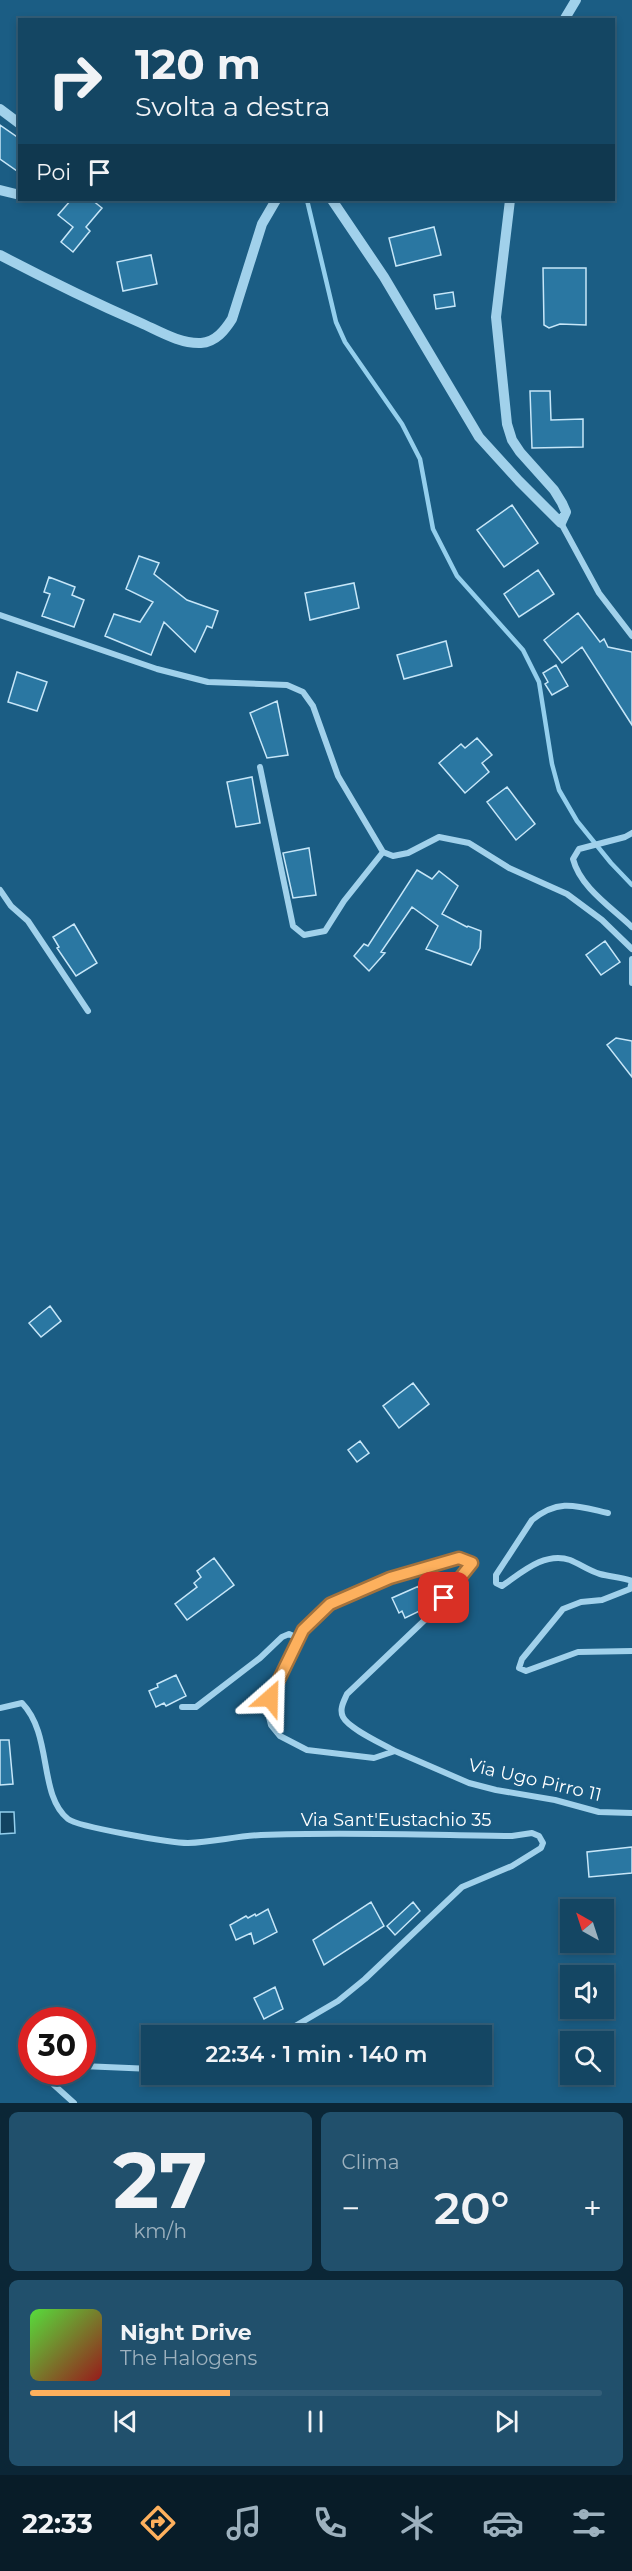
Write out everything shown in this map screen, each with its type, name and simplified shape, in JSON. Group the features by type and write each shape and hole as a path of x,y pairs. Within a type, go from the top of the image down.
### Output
{"street":[{"path":"565,18 576,0"},
{"path":"0,109 18,122"},
{"path":"0,190 18,194"},
{"path":"0,255 84,298 172,337 189,342 208,342 225,330 232,319 262,224 275,201"},
{"path":"333,201 384,277 479,436 561,523 599,592 632,636"},
{"path":"510,201 496,317 503,399 512,440 562,503 566,512 561,523"},
{"path":"0,615 156,669 208,682 287,685 303,692 313,705 338,776 383,852 393,856 408,853 439,837 469,843 509,868 567,894 602,920 632,949"},
{"path":"260,767 293,926 304,935 325,931 344,901 383,852"},
{"path":"632,833 625,837 579,849 573,859 576,870 586,884 632,927"},
{"path":"0,890 11,906 28,921 88,1011"},
{"path":"632,959 632,983"},
{"path":"608,1513 571,1504 557,1505 538,1515 532,1520 496,1575 496,1583 502,1586 539,1562 556,1558 568,1559 598,1574 632,1581 630,1589 618,1594 602,1600 581,1602 563,1609 522,1659 519,1668 526,1671 578,1652 632,1651"},
{"name":"Via Ugo Pirro 11","path":"298,1638 303,1630 330,1604 390,1578 459,1558 472,1563 430,1615 347,1694 342,1705 342,1717 351,1726 395,1751 469,1783 555,1800 599,1812 632,1813"},
{"path":"182,1707 196,1707 260,1658 282,1637 290,1634 298,1638 270,1698 268,1713 271,1725 280,1736 307,1750 374,1758 395,1751"},
{"name":"Via Sant'Eustachio 35","path":"0,1708 22,1703 32,1713 41,1737 54,1804 69,1820 111,1830 186,1843 259,1835 512,1836 532,1833 540,1836 543,1843 541,1848 512,1866 462,1887 365,1979 338,2001 297,2025"},
{"path":"96,2067 141,2069"},
{"path":"54,2085 74,2103"}],"water":[{"path":"0,1812 14,1812 15,1833 0,1834"}],"building":[{"path":"0,125 18,138 18,172 0,159"},
{"path":"70,201 93,201 102,208 86,227 90,231 73,252 61,242 73,227 58,215"},
{"path":"434,227 441,255 396,266 389,238"},
{"path":"151,255 157,284 123,291 117,262"},
{"path":"543,268 586,268 586,325 560,324 549,328 544,325"},
{"path":"453,292 455,306 436,309 434,295"},
{"path":"530,391 550,391 551,420 583,419 583,447 532,448"},
{"path":"512,505 538,543 504,567 477,530"},
{"path":"139,556 159,563 154,574 187,600 218,611 212,628 207,626 195,652 164,622 151,655 105,636 114,614 140,622 153,602 126,589"},
{"path":"538,570 554,594 519,617 504,594"},
{"path":"49,577 75,587 72,595 84,600 74,627 42,616 50,594 44,592"},
{"path":"354,583 359,608 310,620 305,593"},
{"path":"578,613 600,642 604,639 608,647 632,652 632,725 582,647 562,663 544,640"},
{"path":"446,641 452,666 404,679 397,655"},
{"path":"556,665 568,686 552,695 545,684 548,682 543,673"},
{"path":"17,672 47,682 37,711 8,702"},
{"path":"277,701 288,755 267,758 250,713"},
{"path":"477,738 492,755 482,763 489,772 465,793 439,763 461,744 465,748"},
{"path":"252,777 260,823 236,827 227,782"},
{"path":"507,787 535,824 516,840 487,802"},
{"path":"309,848 316,895 293,898 283,853"},
{"path":"417,870 432,879 439,871 458,886 442,914 467,927 481,931 480,948 471,965 426,949 438,926 412,907 381,952 385,953 369,971 354,956 364,944 368,946"},
{"path":"74,924 97,963 76,976 57,948 59,947 53,937"},
{"path":"605,941 620,962 601,975 586,955"},
{"path":"616,1038 632,1041 632,1077 607,1045"},
{"path":"50,1306 61,1321 41,1337 29,1323"},
{"path":"413,1383 429,1404 399,1428 383,1406"},
{"path":"360,1441 369,1453 357,1462 348,1450"},
{"path":"214,1558 234,1585 187,1620 175,1604 197,1587 194,1583 201,1577 197,1571"},
{"path":"419,1586 428,1607 405,1618 402,1611 399,1613 392,1598"},
{"path":"176,1675 186,1696 166,1706 164,1703 156,1707 149,1691 158,1687 157,1684"},
{"path":"0,1740 9,1740 13,1784 0,1785"},
{"path":"632,1847 632,1873 589,1877 587,1852"},
{"path":"371,1902 384,1926 324,1965 313,1940"},
{"path":"413,1902 420,1911 395,1935 387,1926"},
{"path":"268,1909 277,1932 254,1944 251,1933 236,1940 230,1925 246,1916 248,1918 255,1914 256,1916"},
{"path":"275,1987 283,2009 264,2019 254,1998"}],"waterway":[{"path":"307,201 336,322 345,342 402,424 420,459 433,529 457,576 523,650 539,682 552,764 559,790 577,821 632,885"}],"route":[{"path":"270,1698 303,1630 330,1604 390,1578 459,1558 472,1563 444,1598"}]}
